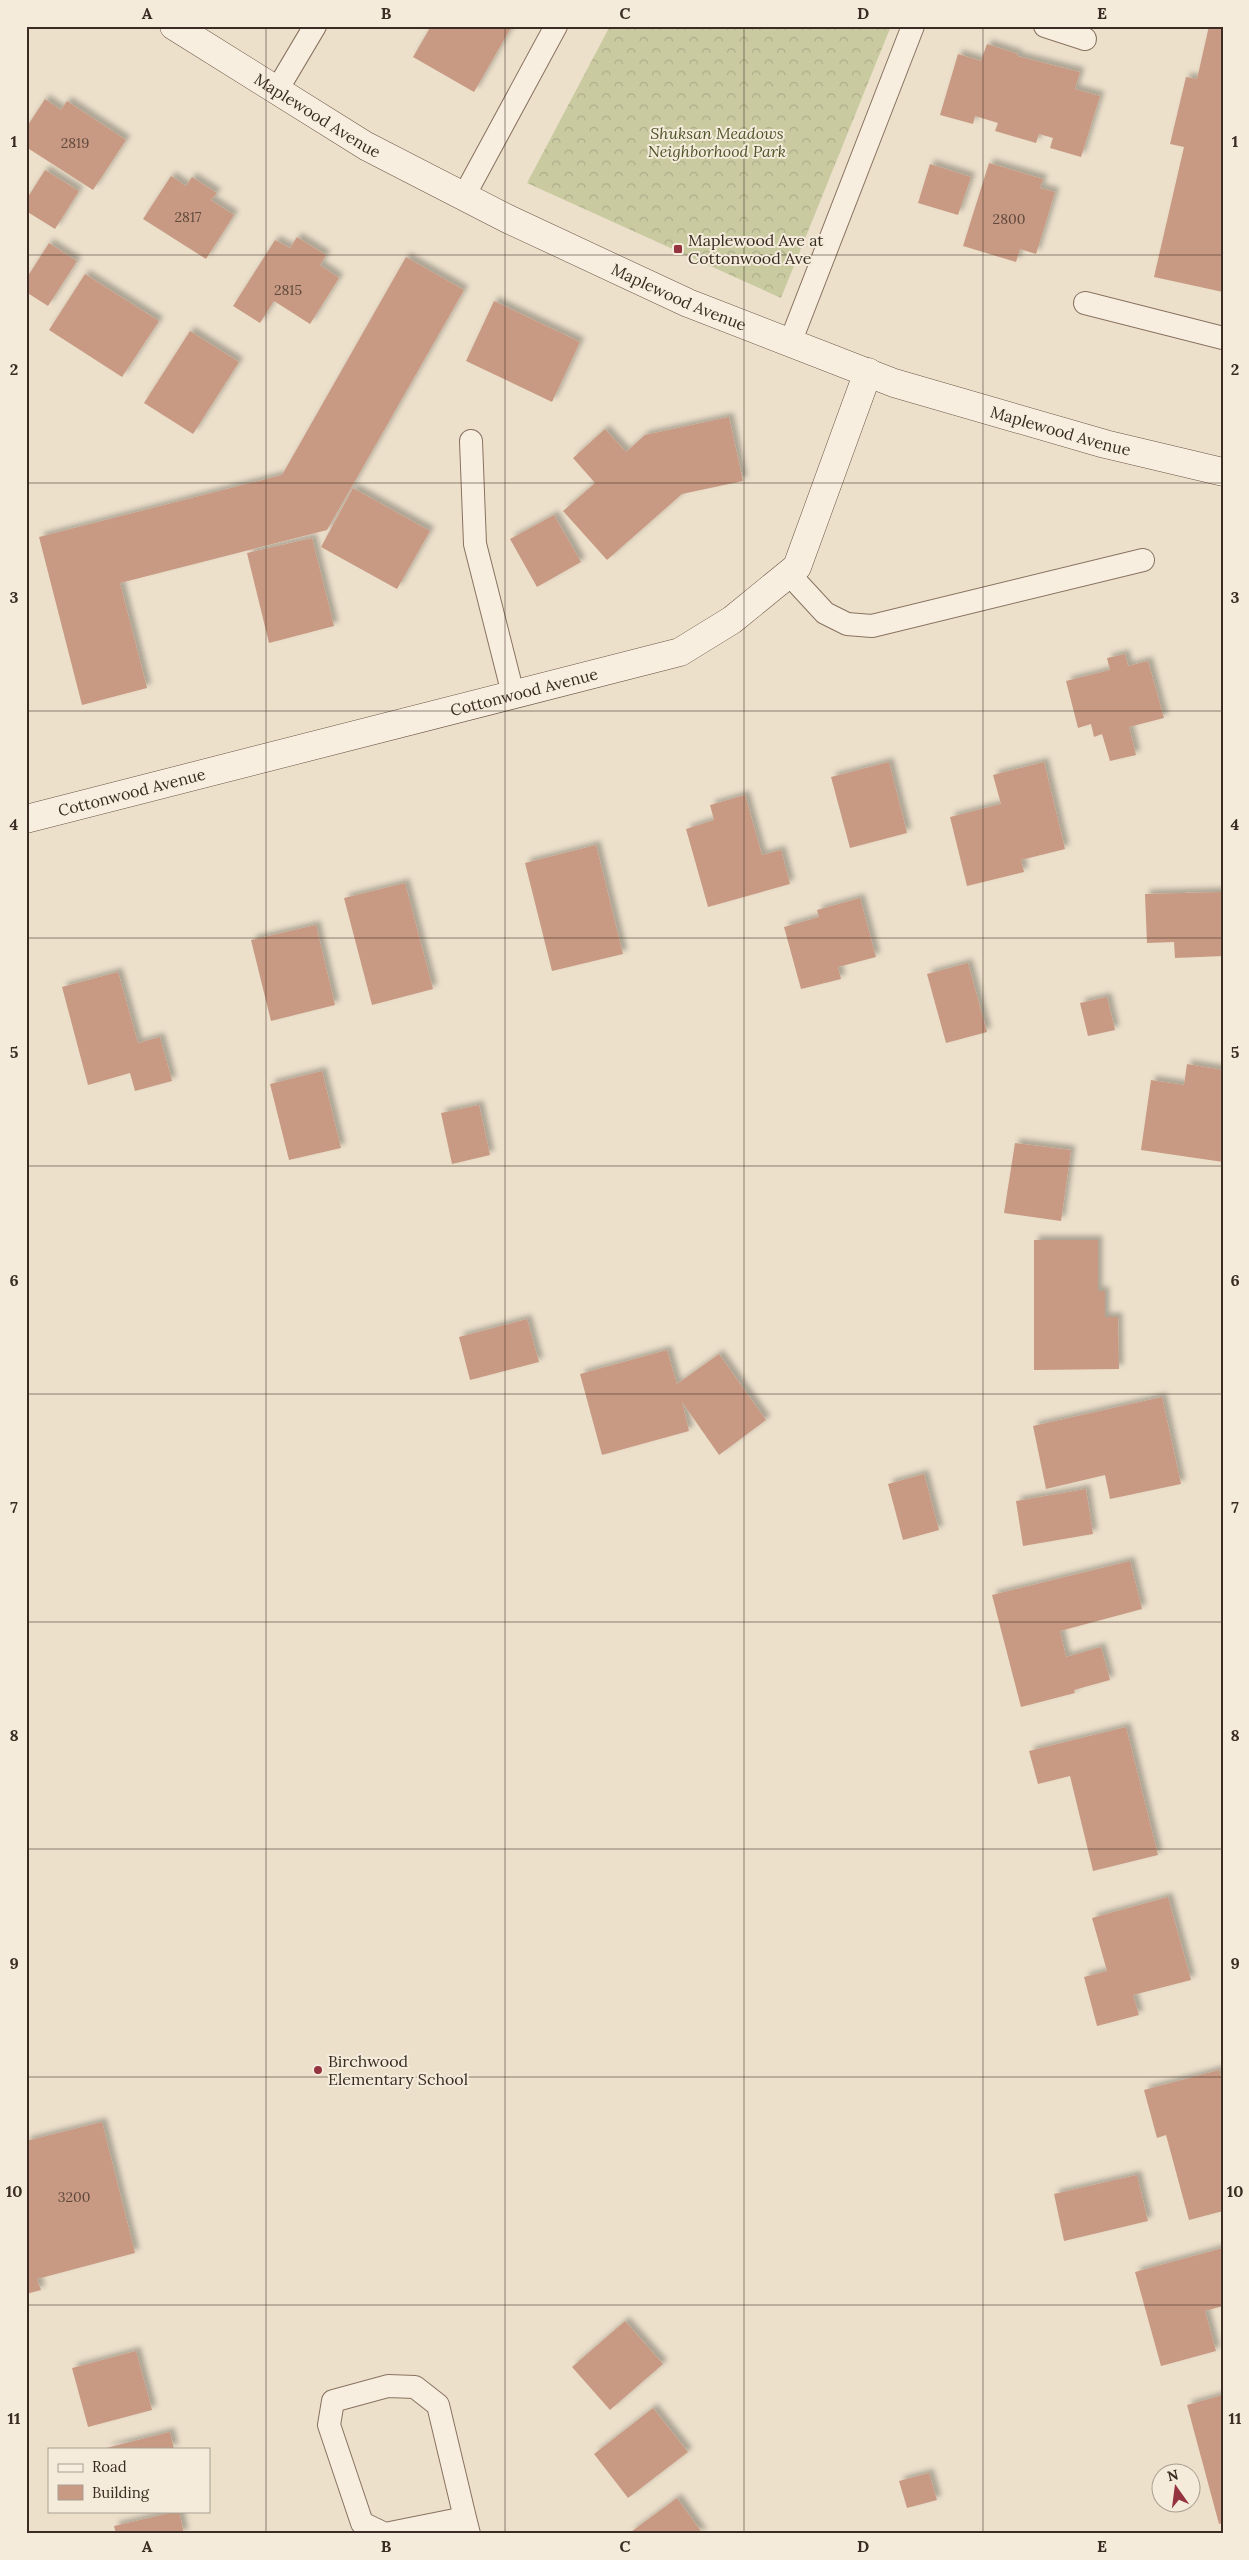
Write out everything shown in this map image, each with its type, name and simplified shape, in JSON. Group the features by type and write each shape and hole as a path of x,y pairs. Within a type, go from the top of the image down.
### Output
{"street":[{"name":"Maplewood Avenue","path":"174,26 366,146 508,219 688,303 894,383 1105,444 1223,472"},
{"name":"Cottonwood Avenue","path":"26,819 680,652 732,620 798,567 868,372"}],"lane":[{"path":"277,90 314,26"},
{"path":"464,196 556,26"},
{"path":"790,343 913,26"},
{"path":"1045,26 1085,39"},
{"path":"1084,303 1223,338"},
{"path":"471,441 475,544 513,694"},
{"path":"789,574 825,613 847,624 872,626 1143,560"},
{"path":"388,2386 415,2386 438,2405 467,2526 385,2534 362,2523 329,2425 333,2401 388,2386"}],"green space":[{"name":"Shuksan Meadows Neighborhood Park","path":"610,26 891,26 781,298 527,183"}],"building":[{"path":"431,26 512,26 474,92 413,57"},
{"path":"1209,26 1223,26 1223,292 1154,277 1184,147 1170,144 1186,77 1197,79"},
{"path":"987,44 1018,54 1017,56 1080,72 1075,89 1100,96 1081,157 1050,148 1053,138 1039,134 1036,143 995,131 998,123 975,116 973,124 940,115 958,54 981,61"},
{"path":"45,99 61,110 67,101 126,140 93,190 26,147 26,128"},
{"path":"989,163 1043,179 1040,188 1055,192 1036,254 1020,249 1016,262 963,246"},
{"path":"930,164 971,177 958,215 918,203"},
{"path":"45,170 79,191 55,229 26,211 26,200"},
{"path":"171,176 186,186 192,177 217,193 211,200 234,215 206,259 143,219"},
{"path":"297,237 326,255 320,265 339,278 310,324 274,301 260,323 233,306 275,240 290,248"},
{"path":"49,243 77,261 48,306 26,292 26,279"},
{"path":"406,257 464,290 327,530 120,583 147,688 82,705 39,537 282,475"},
{"path":"85,274 159,321 122,377 49,330"},
{"path":"494,301 580,342 552,402 466,361"},
{"path":"190,331 239,362 193,434 144,403"},
{"path":"729,417 743,481 682,494 607,560 563,511 595,483 573,458 605,429 626,452 645,435"},
{"path":"353,488 430,531 397,589 321,547"},
{"path":"554,515 581,562 537,587 510,539"},
{"path":"312,538 334,626 269,643 247,553"},
{"path":"1125,654 1128,666 1148,661 1164,718 1129,727 1136,755 1110,761 1102,734 1094,737 1091,724 1078,728 1066,681 1110,670 1107,658"},
{"path":"889,762 907,833 850,848 831,777"},
{"path":"1044,762 1065,849 1021,860 1024,872 967,886 950,817 1001,804 993,775"},
{"path":"745,795 762,855 781,850 790,884 708,907 686,829 714,820 710,805"},
{"path":"596,845 623,954 552,971 525,863"},
{"path":"405,883 433,989 372,1005 344,898"},
{"path":"1223,892 1223,956 1175,958 1174,942 1147,943 1145,894"},
{"path":"860,898 876,957 838,967 841,979 801,989 784,927 819,917 817,910"},
{"path":"316,925 335,1005 271,1021 251,940"},
{"path":"968,963 987,1032 946,1043 927,974"},
{"path":"118,972 138,1043 160,1037 172,1081 135,1091 130,1073 88,1085 62,987"},
{"path":"1107,997 1115,1030 1088,1036 1080,1003"},
{"path":"1187,1064 1223,1070 1223,1162 1141,1150 1151,1080 1184,1085"},
{"path":"322,1071 341,1148 289,1160 270,1084"},
{"path":"479,1105 490,1155 452,1164 441,1113"},
{"path":"1015,1143 1071,1150 1061,1221 1004,1213"},
{"path":"1034,1240 1098,1240 1098,1291 1105,1291 1105,1317 1118,1317 1119,1369 1034,1370"},
{"path":"527,1319 539,1362 470,1380 459,1337"},
{"path":"667,1350 677,1384 719,1354 766,1420 719,1455 682,1402 689,1431 602,1455 580,1374"},
{"path":"1162,1397 1181,1484 1110,1499 1105,1475 1046,1489 1033,1426"},
{"path":"924,1474 939,1530 903,1540 888,1484"},
{"path":"1086,1489 1093,1534 1023,1546 1016,1501"},
{"path":"1130,1561 1142,1609 1060,1631 1066,1657 1101,1647 1110,1680 1074,1690 1075,1693 1021,1707 992,1595"},
{"path":"1126,1727 1158,1855 1093,1871 1070,1776 1038,1784 1029,1751"},
{"path":"1168,1897 1191,1980 1133,1995 1139,2015 1097,2026 1084,1977 1107,1971 1092,1918"},
{"path":"1219,2070 1223,2084 1223,2211 1189,2220 1166,2135 1157,2138 1144,2090"},
{"path":"102,2122 135,2253 37,2279 41,2290 26,2294 26,2141"},
{"path":"1137,2175 1148,2221 1064,2241 1054,2194"},
{"path":"1223,2248 1223,2306 1205,2311 1216,2351 1161,2366 1135,2272"},
{"path":"625,2321 663,2364 610,2410 572,2367"},
{"path":"136,2351 152,2410 88,2427 72,2368"},
{"path":"1223,2395 1223,2523 1219,2524 1187,2405"},
{"path":"653,2408 688,2452 628,2498 594,2454"},
{"path":"170,2432 174,2448 106,2448"},
{"path":"929,2473 937,2500 907,2508 899,2481"},
{"path":"677,2498 703,2534 628,2534"},
{"path":"179,2512 184,2534 116,2534 114,2526"}],"place":[{"name":"Maplewood Ave at Cottonwood Ave","path":"678,249"},
{"name":"Birchwood Elementary School","path":"318,2070"}]}
